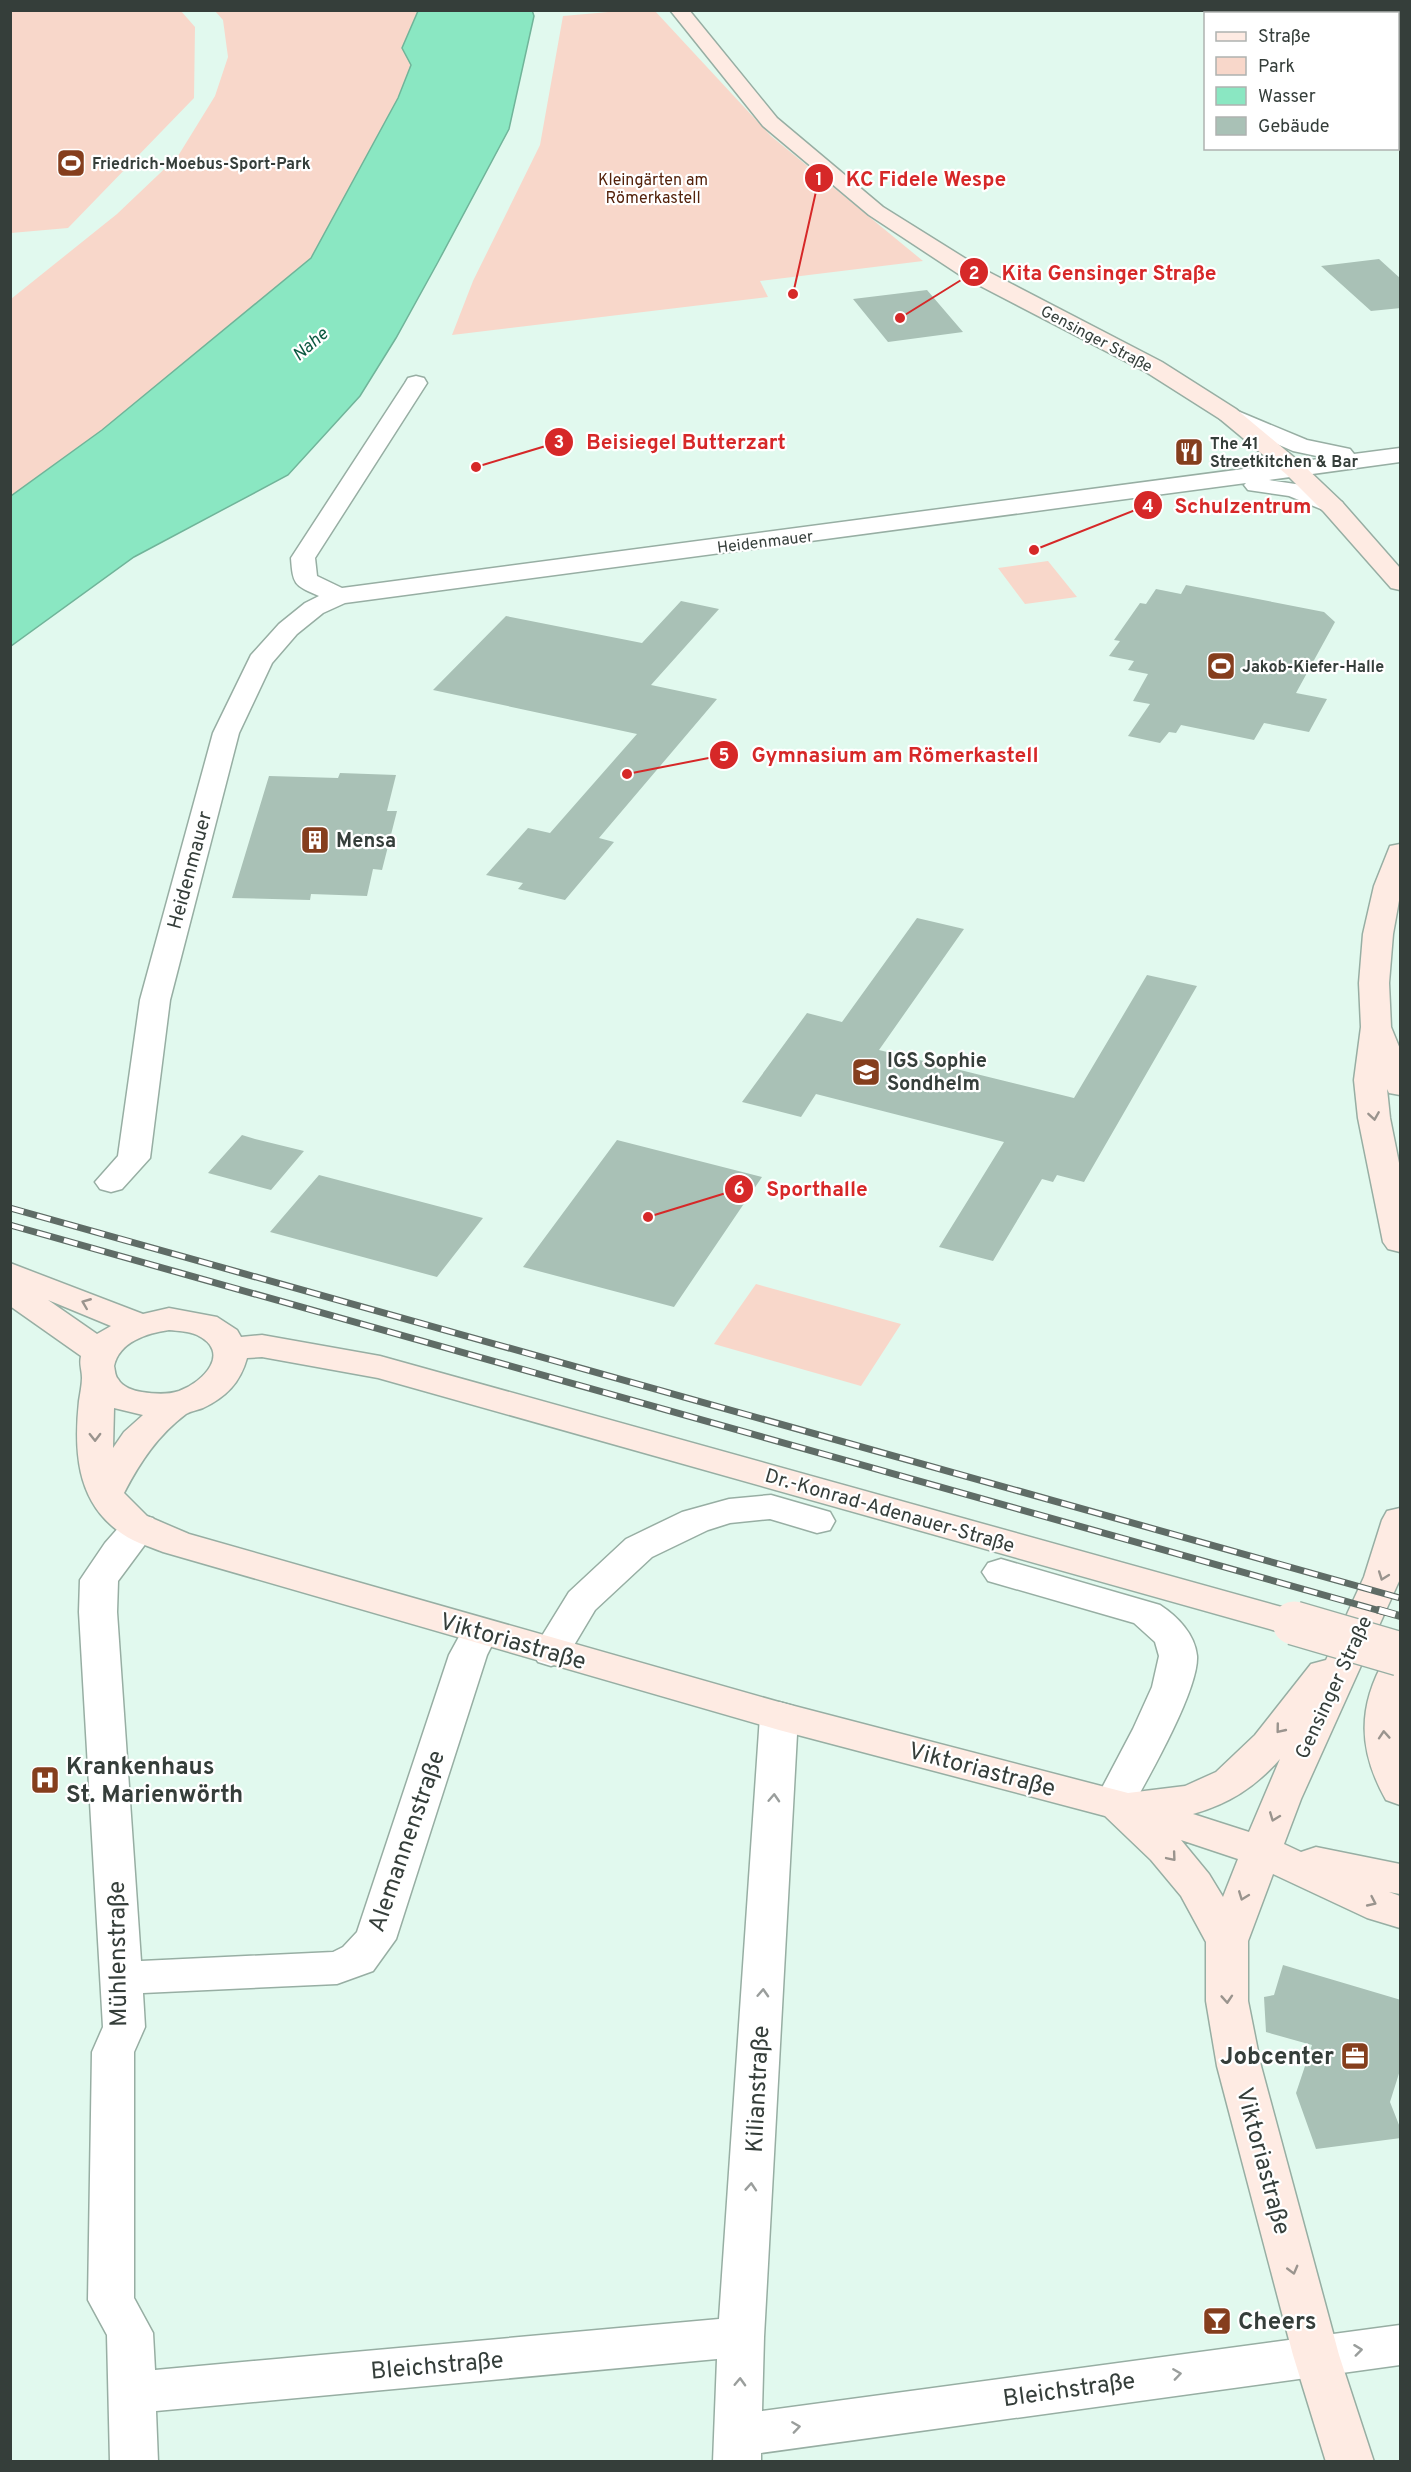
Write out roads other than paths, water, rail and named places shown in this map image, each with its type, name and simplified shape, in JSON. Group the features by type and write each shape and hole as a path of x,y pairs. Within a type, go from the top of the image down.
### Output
{"street":[{"name":"Gensinger Straße","path":"679,10 770,122 876,211 971,272 1154,367 1228,414 1294,469 1333,507 1401,583"},
{"path":"339,596 305,580 303,558 416,383"},
{"path":"1228,414 1301,446 1343,454 1395,456"},
{"name":"Heidenmauer","path":"111,1182 134,1158 155,1000 226,733 260,661 288,628 314,608 339,596 1395,456"},
{"name":"Heidenmauer","path":"1191,483 1277,486 1294,490 1333,507"},
{"path":"1401,852 1388,886 1378,934 1374,983 1376,1027 1370,1080 1392,1168 1401,1242"},
{"path":"1376,1027 1401,1086"},
{"path":"10,1273 140,1324"},
{"path":"10,1290 100,1366 107,1390 137,1404 156,1406 176,1404 204,1394 227,1363 218,1333 197,1322 169,1319 140,1324 116,1337 100,1366"},
{"name":"Dr.-Konrad-Adenauer-Straße","path":"227,1363 271,1366 380,1367 1401,1654"},
{"name":"Viktoriastraße","path":"100,1366 94,1431 95,1459 105,1494 129,1521 176,1543 228,1560 779,1716 1114,1803 1261,1851 1227,1941 1227,2001 1239,2066 1316,2355 1350,2462"},
{"path":"105,1494 123,1460 137,1440 176,1404"},
{"path":"551,1652 582,1601 639,1548 695,1521 729,1510 771,1507 817,1521"},
{"name":"Gensinger Straße","path":"1261,1851 1285,1791 1383,1577 1401,1520"},
{"name":"Mühlenstraße","path":"134,2462 130,2333 111,2300 113,2052 124,2027 123,1978 99,1640 99,1580 118,1552 140,1527"},
{"path":"1001,1572 1147,1614 1168,1628 1178,1657 1173,1685 1114,1803"},
{"name":"Alemannenstraße","path":"123,1978 337,1968 358,1959 375,1939 468,1655 480,1631"},
{"path":"1114,1803 1162,1804 1184,1800 1229,1784 1252,1764 1357,1635"},
{"path":"1401,1667 1387,1696 1383,1721 1385,1748 1392,1774 1401,1790"},
{"name":"Kilianstraße","path":"738,2448 741,2337 779,1716"},
{"path":"1114,1803 1165,1849 1195,1885 1227,1941"},
{"path":"1261,1851 1401,1879"},
{"path":"1261,1851 1382,1907 1401,1912"},
{"name":"Bleichstraße","path":"132,2393 741,2337"},
{"name":"Bleichstraße","path":"738,2448 1316,2355 1401,2345"}],"water":[{"name":"Nahe","path":"532,10 534,16 509,129 396,338 360,396 288,475 134,557 11,646 11,496 102,430 311,258 398,98 411,65 402,48 418,11"}],"railway":[{"path":"10,1208 1400,1598"},
{"path":"10,1225 1384,1612"},
{"path":"1379,1610 1400,1616"}],"place":[{"name":"Friedrich-Moebus-Sport-Park","path":"71,163"},
{"name":"KC Fidele Wespe","path":"793,294"},
{"name":"Kita Gensinger Straße","path":"900,318"},
{"name":"The 41 Streetkitchen & Bar","path":"1189,452"},
{"name":"Beisiegel Butterzart","path":"476,467"},
{"name":"Schulzentrum","path":"1034,550"},
{"name":"Jakob-Kiefer-Halle","path":"1221,666"},
{"name":"Gymnasium am Römerkastell","path":"627,774"},
{"name":"Mensa","path":"315,840"},
{"name":"IGS Sophie Sondhelm","path":"866,1072"},
{"name":"Sporthalle","path":"648,1217"},
{"name":"Krankenhaus St. Marienwörth","path":"45,1780"},
{"name":"Jobcenter","path":"1355,2056"},
{"name":"Cheers","path":"1217,2321"}],"park label":[{"name":"Kleingärten am Römerkastell","path":"653,188"}]}
